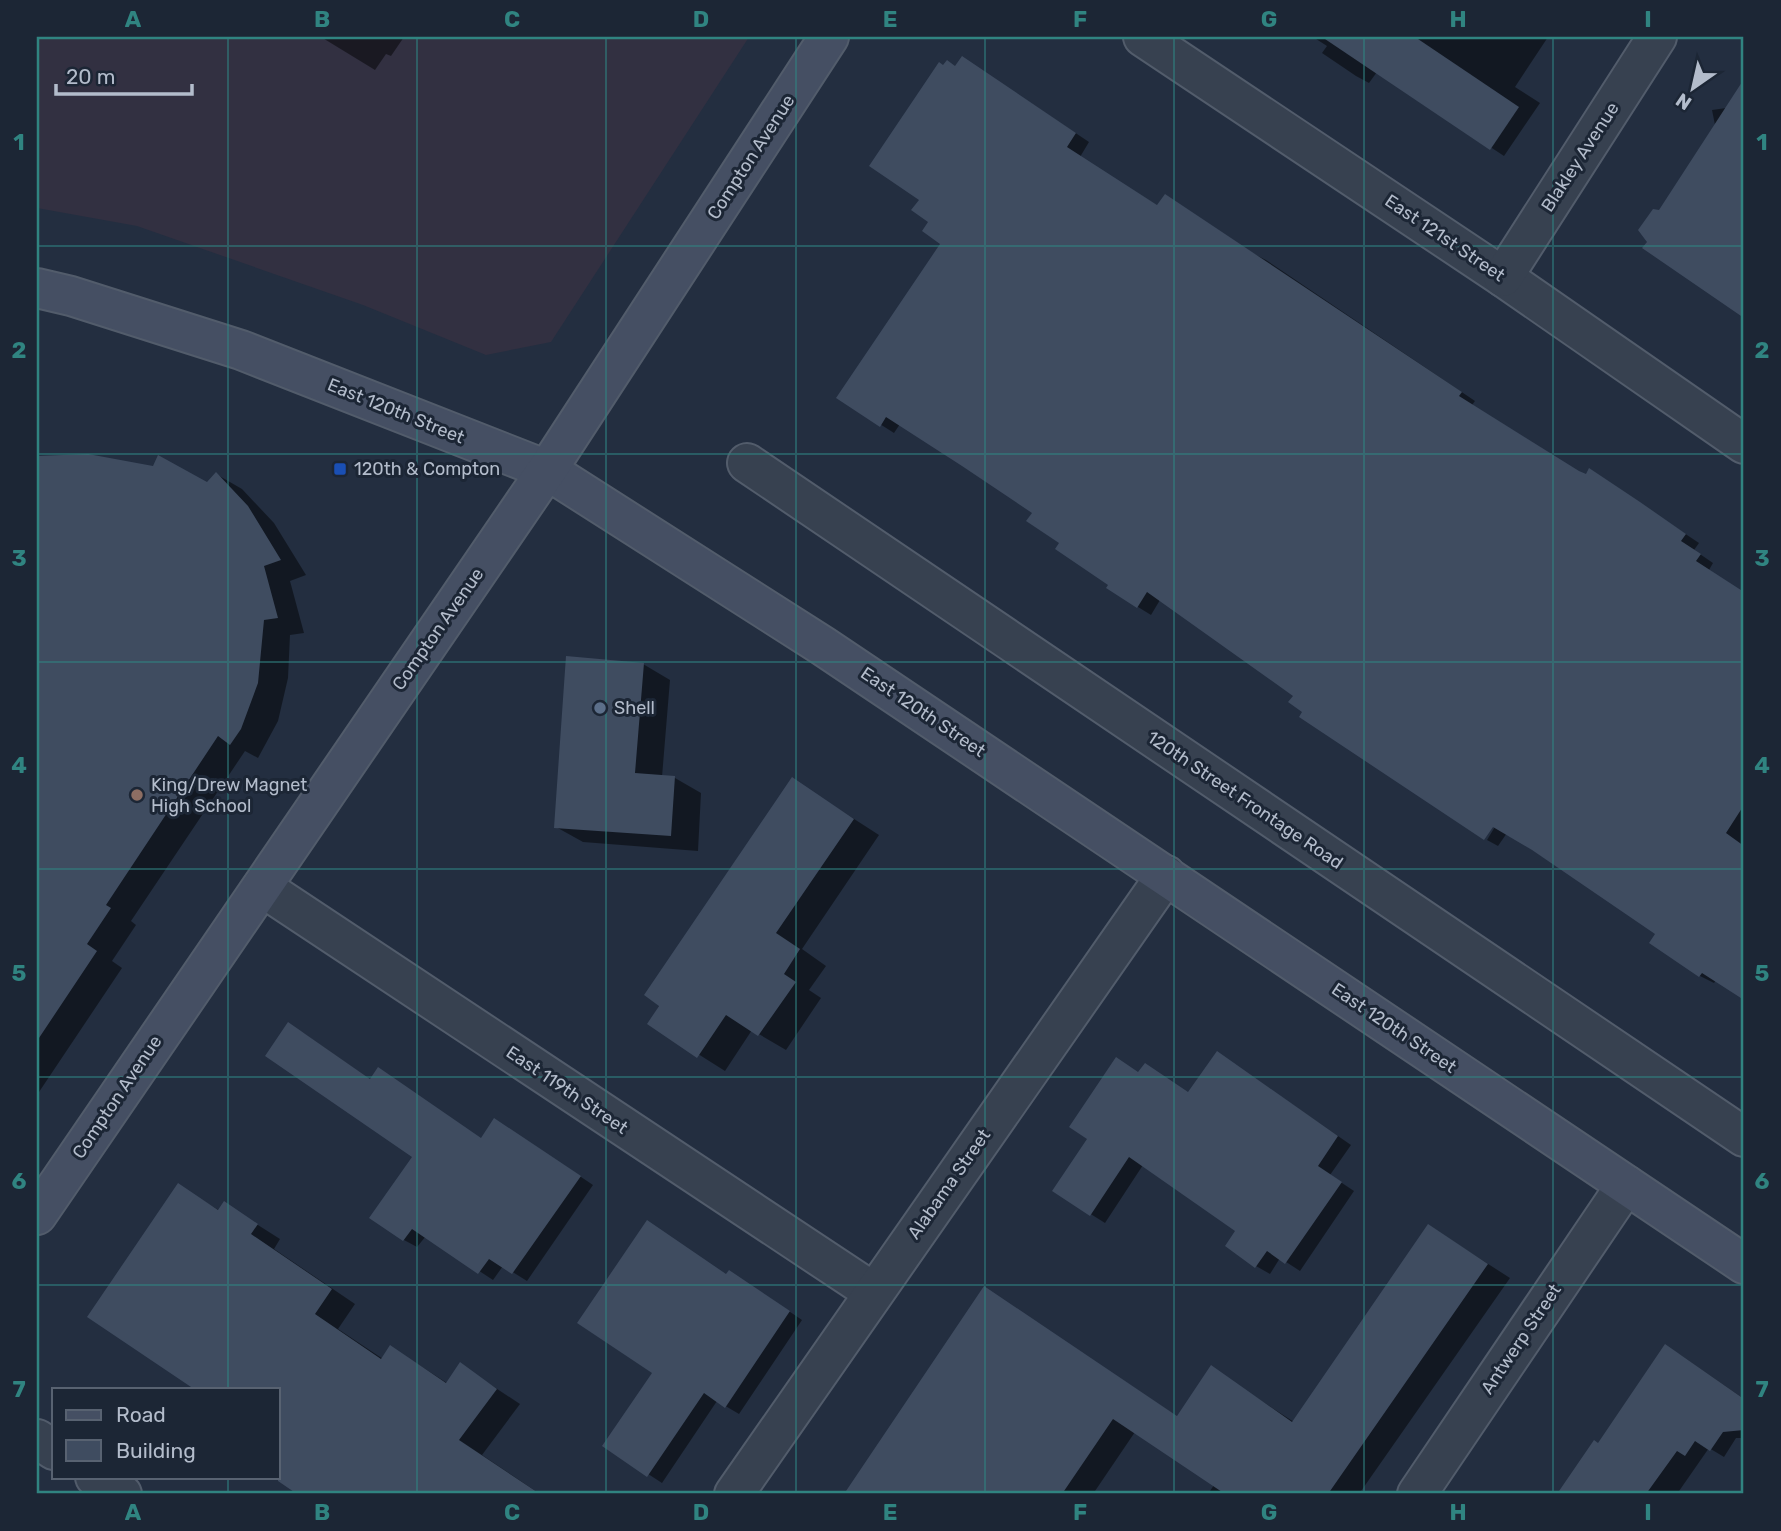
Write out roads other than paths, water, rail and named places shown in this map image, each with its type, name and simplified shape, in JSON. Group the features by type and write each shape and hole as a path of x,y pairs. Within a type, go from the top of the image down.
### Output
{"street":[{"name":"Compton Avenue","path":"37,1215 547,470 829,37"},
{"name":"East 121st Street","path":"1143,37 1503,277 1744,444"},
{"name":"Blakley Avenue","path":"1503,277 1657,37"},
{"name":"East 120th Street","path":"37,288 72,296 241,350 547,470 823,646 1744,1264"},
{"name":"120th Street Frontage Road","path":"747,463 1744,1137"},
{"name":"Alabama Street","path":"734,1494 1166,875"},
{"name":"East 119th Street","path":"261,887 873,1292"},
{"name":"Antwerp Street","path":"1417,1494 1626,1185"},
{"path":"37,1439 52,1449"},
{"path":"97,1478 122,1494"}],"place":[{"name":"120th & Compton","path":"340,469"},
{"name":"Shell","path":"600,708"},
{"name":"King/Drew Magnet High School","path":"137,795"}]}
